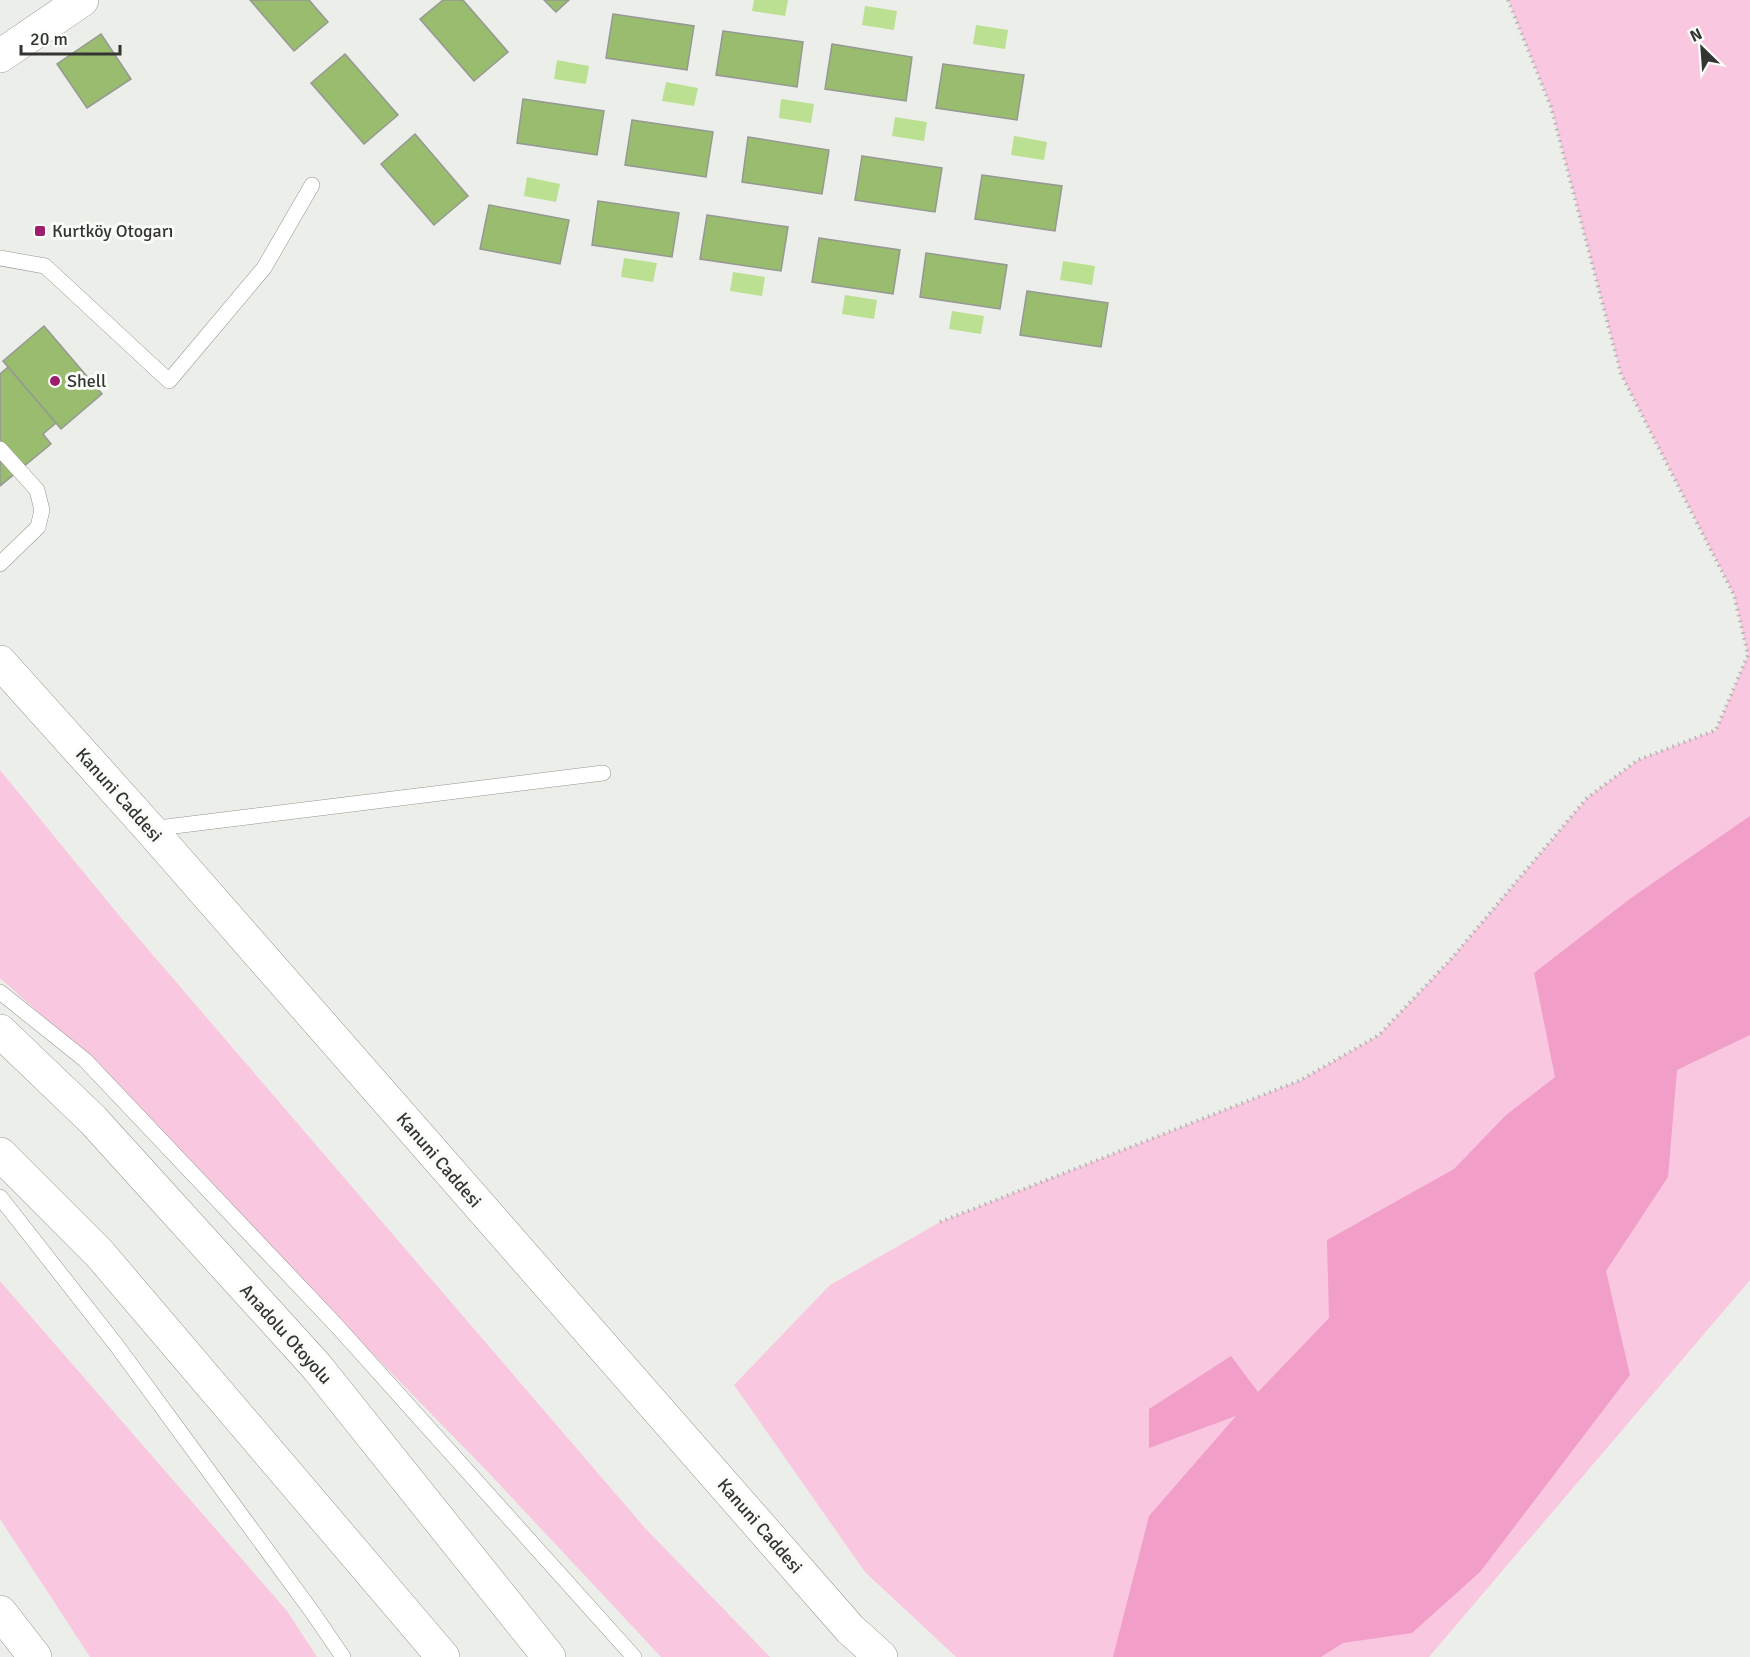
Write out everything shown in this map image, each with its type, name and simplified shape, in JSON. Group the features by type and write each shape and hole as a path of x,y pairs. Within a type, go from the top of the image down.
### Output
{"main road":[{"path":"0,56 82,0"},
{"name":"Kanuni Caddesi","path":"0,662 842,1620 880,1657"},
{"name":"Anadolu Otoyolu","path":"0,1031 93,1120 317,1366 549,1657"},
{"path":"0,1154 99,1253 443,1657"},
{"path":"0,1612 35,1657"}],"lane":[{"path":"0,258 45,266 169,381 264,268 312,185"},
{"path":"0,449 37,489 42,510 38,527 0,564"},
{"path":"150,830 603,773"},
{"path":"0,992 85,1060 337,1326 634,1657"},
{"path":"0,1197 117,1346 343,1657"}],"path":[{"path":"940,1222 1301,1080 1379,1035 1452,958 1587,798 1638,760 1716,730 1748,655 1734,595 1621,374 1551,106 1508,0"}],"shaded area":[{"path":"754,0 788,0 785,16 752,11"},
{"path":"1508,0 1750,0 1750,1280 1429,1657 956,1657 865,1572 734,1385 830,1285 940,1222 1301,1080 1379,1035 1452,958 1587,798 1638,760 1716,730 1748,655 1734,595 1621,374 1551,107"},
{"path":"865,6 897,11 894,30 862,25"},
{"path":"976,25 1008,30 1005,49 973,44"},
{"path":"557,60 589,66 586,84 554,79"},
{"path":"666,82 698,88 694,106 662,101"},
{"path":"781,99 814,104 811,123 779,118"},
{"path":"895,117 927,122 924,141 892,136"},
{"path":"1014,136 1047,142 1044,160 1011,155"},
{"path":"527,177 560,184 556,202 524,196"},
{"path":"624,258 657,263 653,282 621,277"},
{"path":"1063,261 1095,266 1092,285 1060,280"},
{"path":"733,272 765,277 762,296 730,291"},
{"path":"845,295 877,300 874,319 842,314"},
{"path":"952,311 984,316 981,334 949,329"},
{"path":"0,770 122,919 645,1528 770,1657 661,1657 487,1471 48,1021 0,978"},
{"path":"1750,816 1750,1035 1677,1070 1668,1177 1606,1271 1630,1375 1480,1572 1412,1633 1343,1643 1321,1657 1113,1657 1149,1516 1236,1416 1149,1448 1149,1409 1231,1356 1258,1392 1329,1318 1327,1240 1454,1169 1505,1116 1555,1077 1534,973 1631,898"},
{"path":"0,1281 287,1611 317,1657 90,1657 0,1519"}],"building":[{"path":"250,0 309,0 328,22 294,51"},
{"path":"443,0 463,0 508,52 474,81 420,19"},
{"path":"544,0 569,0 556,12"},
{"path":"613,14 694,26 687,70 606,58"},
{"path":"723,31 803,42 797,87 716,75"},
{"path":"101,34 131,79 87,108 57,64"},
{"path":"832,44 912,57 906,101 825,89"},
{"path":"345,54 398,115 364,144 311,83"},
{"path":"943,64 1024,75 1017,120 936,108"},
{"path":"523,99 604,111 597,155 517,143"},
{"path":"632,120 713,132 706,177 625,165"},
{"path":"415,134 468,196 434,225 381,164"},
{"path":"748,137 829,150 822,194 742,182"},
{"path":"862,156 942,168 935,212 855,200"},
{"path":"982,175 1062,186 1055,231 975,219"},
{"path":"598,201 679,213 672,257 592,245"},
{"path":"489,205 569,220 560,264 480,249"},
{"path":"707,215 788,227 781,271 700,259"},
{"path":"819,238 900,250 893,294 812,282"},
{"path":"926,253 1007,265 1000,309 920,297"},
{"path":"1027,291 1108,303 1101,347 1020,335"},
{"name":"Shell","path":"44,326 102,394 61,429 3,361"},
{"path":"8,367 56,423 43,434 51,444 0,486 0,374"}],"place":[{"name":"Kurtköy Otogarı","path":"40,231"},
{"name":"Shell","path":"55,381"}]}
